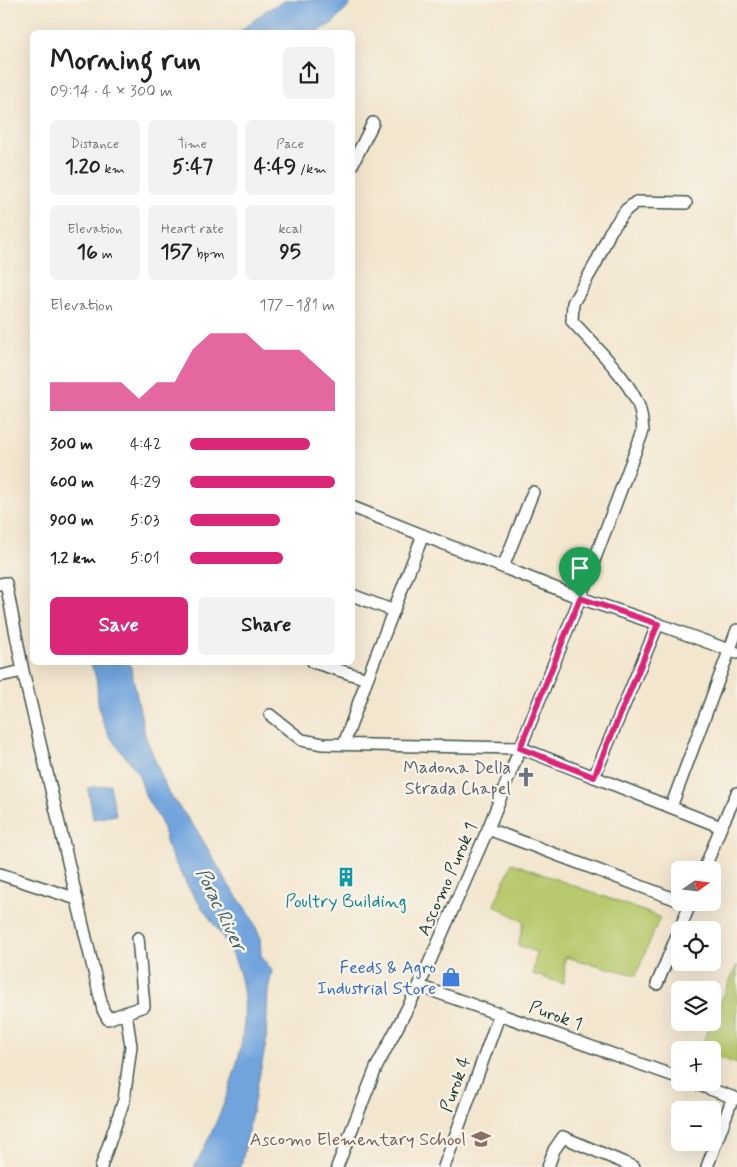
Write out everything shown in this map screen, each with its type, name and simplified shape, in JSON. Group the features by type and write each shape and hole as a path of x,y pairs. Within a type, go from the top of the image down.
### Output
{"street":[{"path":"355,159 373,123"},
{"name":"Ascomo Purok 1","path":"337,1167 376,1068 419,986 488,829 580,598 643,431 639,405 632,393 572,321 573,303 596,264 610,232 626,210 636,202 686,203"},
{"path":"503,567 533,492"},
{"path":"355,508 580,598 733,652"},
{"path":"344,744 423,535"},
{"path":"0,584 6,583 23,671 103,1010 108,1019 144,1006 138,938"},
{"path":"355,596 394,611"},
{"path":"594,777 658,624"},
{"path":"671,808 733,652 737,630"},
{"path":"323,665 367,679"},
{"path":"0,676 23,671"},
{"path":"270,715 302,740 323,744 520,748 721,827"},
{"path":"708,861 737,793"},
{"path":"488,829 671,897"},
{"path":"0,874 77,899"},
{"path":"657,984 683,911"},
{"name":"Purok 1","path":"419,986 671,1075"},
{"path":"101,1167 124,1100 131,1046 126,1013"},
{"name":"Purok 4","path":"444,1167 500,1013"},
{"path":"707,1167 735,1098 716,1091"},
{"path":"548,1167 554,1150 564,1137 634,1167"}],"green space":[{"path":"512,863 660,917 636,975 565,957 564,984 533,974 536,952 518,945 524,922 494,905"},
{"path":"737,965 737,1064 721,1058 721,1041 703,1041 707,1031 721,1031 721,1001"}],"water":[{"path":"287,0 352,0 349,6 333,23 321,30 242,30 267,10"},
{"name":"Porac River","path":"90,665 130,665 145,735 168,792 198,832 228,884 251,916 260,937 261,955 272,971 268,991 266,1043 241,1167 194,1167 217,1119 237,1065 244,1009 242,983 229,947 189,888 173,859 161,822 147,799 138,774 107,732 99,710 96,676"},
{"path":"110,785 116,815 93,819 88,788"}],"place":[{"name":"Madona Della Strada Chapel","path":"526,777"},
{"name":"Poultry Building","path":"346,877"},
{"name":"Feeds & Agro Industrial Store","path":"451,977"},
{"name":"Ascomo Elementary School","path":"481,1139"}],"route":[{"path":"580,598 658,624 594,777 520,748 580,598"}]}
